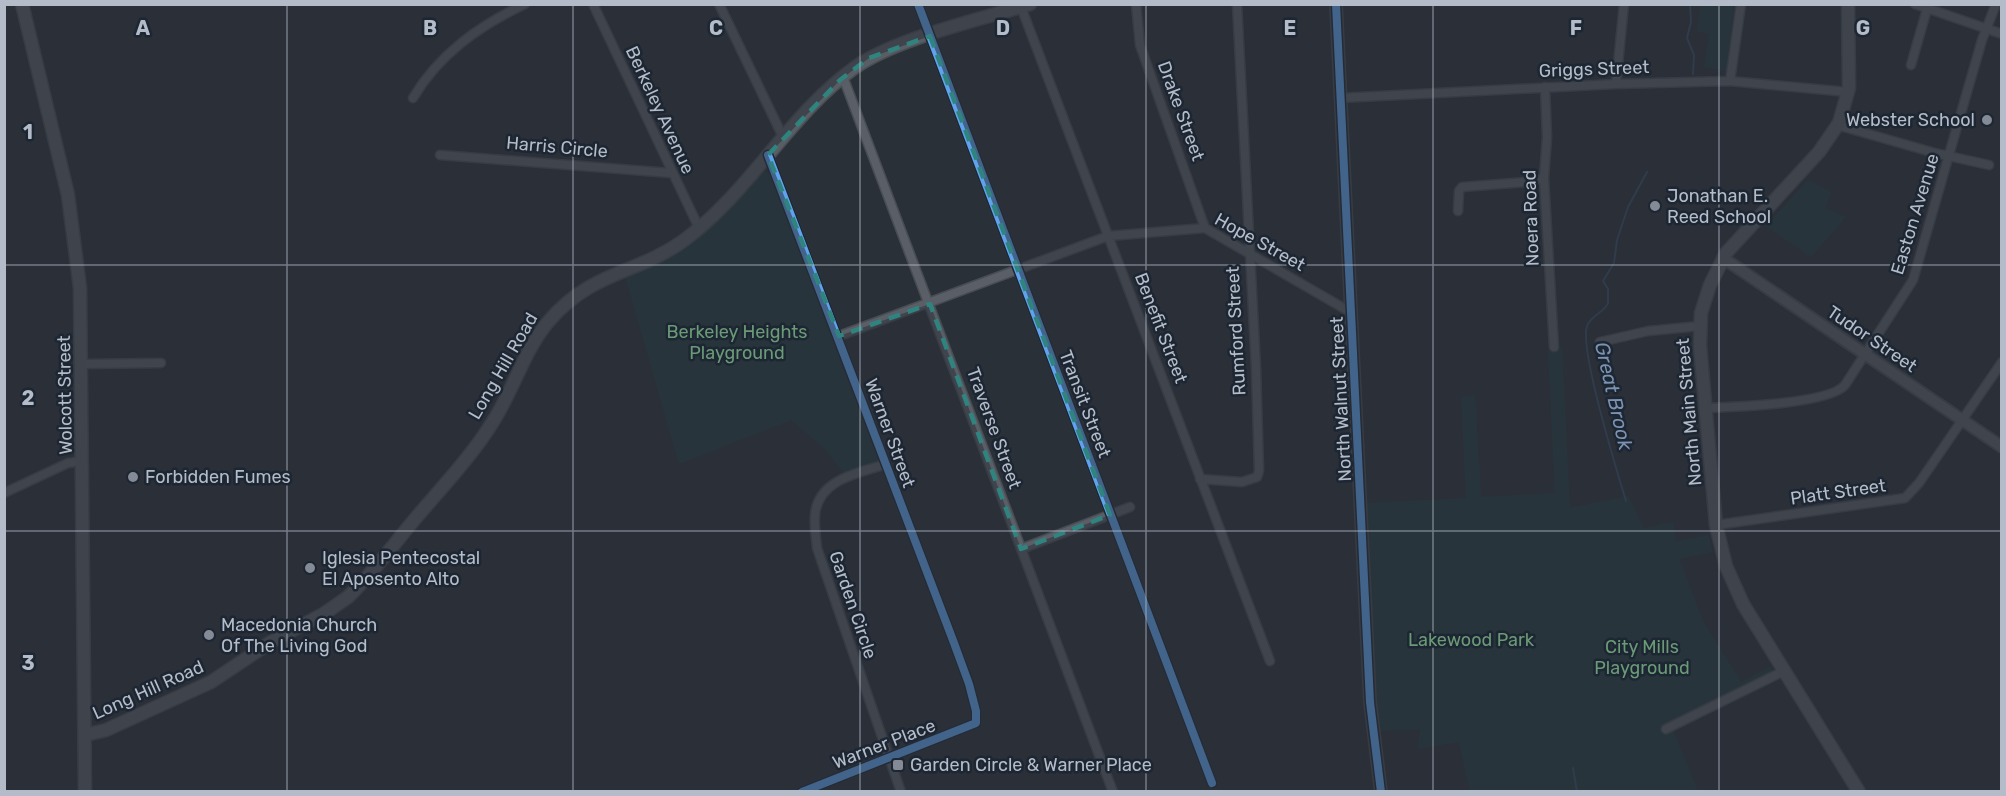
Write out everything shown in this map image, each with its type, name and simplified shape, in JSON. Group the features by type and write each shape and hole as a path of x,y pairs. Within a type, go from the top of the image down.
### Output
{"main road":[{"name":"Wolcott Street","path":"22,4 72,216 80,288 85,792"},
{"name":"North Main Street","path":"1848,4 1848,92 1837,125 1820,152 1723,258 1707,292 1700,326 1716,525 1734,588 1859,792"},
{"name":"Long Hill Road","path":"85,735 106,730 211,682 265,646 326,613 348,597 480,441 501,409 533,344 558,312 588,286 668,251 699,228 728,201 783,137 843,76 875,56 1026,6"}],"street":[{"path":"413,98 422,82 456,47 493,19 525,4"},
{"name":"Berkeley Avenue","path":"593,4 699,228"},
{"path":"719,4 783,137"},
{"name":"Transit Street","path":"918,4 1212,783"},
{"name":"Drake Street","path":"1136,4 1140,45 1204,228"},
{"name":"Rumford Street","path":"1200,479 1242,482 1257,477 1256,368 1236,4"},
{"name":"North Walnut Street","path":"1336,4 1370,702 1381,792"},
{"path":"1616,84 1624,4"},
{"path":"1730,81 1741,4"},
{"path":"1915,4 2001,34"},
{"name":"Easton Avenue","path":"1705,408 1786,402 1833,394 1845,385 1913,280 1986,29 1996,4"},
{"name":"Benefit Street","path":"1026,6 1108,236 1270,661"},
{"path":"1911,65 1927,9"},
{"name":"Traverse Street","path":"843,76 1113,792"},
{"name":"Griggs Street","path":"1340,98 1545,87 1730,81 1848,92"},
{"name":"Noera Road","path":"1545,87 1547,146 1544,178 1554,346"},
{"path":"1837,125 1989,165"},
{"name":"Harris Circle","path":"441,155 671,173"},
{"name":"Warner Street","path":"768,155 839,336 969,684 976,711 976,723"},
{"path":"1458,211 1460,189 1544,178"},
{"name":"Hope Street","path":"839,336 1108,236 1204,228 1352,313"},
{"name":"Tudor Street","path":"1723,258 2001,447"},
{"path":"1600,342 1651,330 1700,326"},
{"name":"Platt Street","path":"1716,525 1903,499 1913,492 2001,362"},
{"path":"82,364 161,363"},
{"path":"4,493 68,463 83,461"},
{"name":"Garden Circle","path":"886,464 835,481 823,495 815,513 818,554 901,792"},
{"path":"1021,549 1130,507"},
{"path":"1666,729 1784,670"},
{"name":"Warner Place","path":"802,792 976,723"}],"highlighted area":[{"path":"930,36 1110,515 1021,549 930,304 839,336 768,155 840,80 869,58"}],"green space":[{"path":"1701,5 1734,5 1726,71 1704,67 1709,34 1697,31"},
{"name":"Berkeley Heights Playground","path":"765,171 770,175 880,465 848,478 825,449 791,420 679,464 625,276 667,257 704,232 727,211 750,183"},
{"path":"1808,180 1831,192 1825,208 1846,217 1811,257 1766,226"},
{"name":"Lakewood Park","path":"1562,348 1570,508 1628,496 1644,528 1673,522 1676,541 1709,535 1712,552 1679,559 1703,621 1741,682 1770,667 1774,672 1670,723 1698,791 1470,791 1459,742 1418,749 1420,729 1378,731 1367,503 1466,498 1461,397 1475,396 1481,497 1555,493 1548,350"}],"waterway":[{"name":"Great Brook","path":"1690,4 1691,22 1687,38 1694,55 1693,74"},
{"name":"Great Brook","path":"1626,501 1593,384 1586,339 1589,322 1608,303 1608,289 1603,281 1614,263 1617,240 1628,207 1647,172"},
{"path":"1573,768 1577,792"}],"cycle path":[{"path":"918,4 1212,783"},
{"path":"1336,4 1370,702 1381,792"},
{"path":"768,155 954,643 976,711 976,723 802,792"}],"place":[{"name":"Webster School","path":"1987,120"},
{"name":"Jonathan E. Reed School","path":"1655,206"},
{"name":"Forbidden Fumes","path":"133,477"},
{"name":"Iglesia Pentecostal El Aposento Alto","path":"310,568"},
{"name":"Macedonia Church Of The Living God","path":"209,635"},
{"name":"Garden Circle & Warner Place","path":"898,765"}],"park label":[{"name":"City Mills Playground","path":"1642,657"}]}
